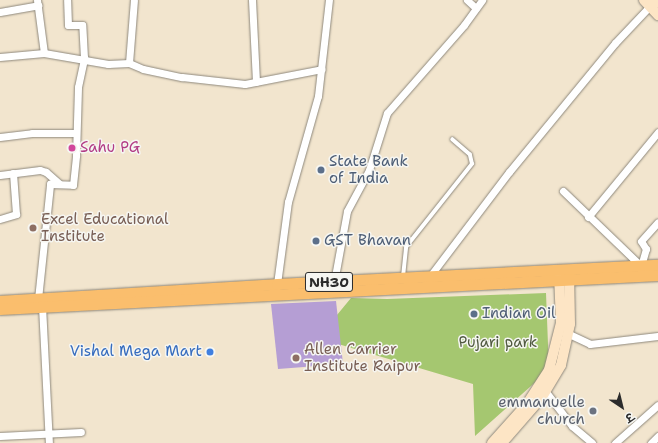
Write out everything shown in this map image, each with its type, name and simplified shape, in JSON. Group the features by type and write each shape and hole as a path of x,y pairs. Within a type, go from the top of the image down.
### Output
{"main road":[{"name":"NH30","path":"0,301 40,302 564,274 658,265"},
{"name":"NH30","path":"0,309 40,302 278,284 430,276 564,274 658,275"}],"street":[{"path":"50,443 40,302 50,184 73,185 78,87 84,58 82,25 68,25 67,0"},
{"path":"129,63 134,0"},
{"path":"252,0 256,82"},
{"path":"278,284 288,202 318,96 329,0"},
{"path":"467,0 476,8"},
{"path":"334,282 347,211 369,170 387,113 482,0"},
{"path":"0,12 38,2 44,53"},
{"path":"430,276 509,172 615,44 652,2 658,14"},
{"path":"0,57 44,53 59,57 84,58 108,64 129,63 143,69 182,78 246,84 322,69"},
{"path":"588,216 658,132"},
{"path":"0,137 32,133 75,133"},
{"path":"0,175 40,170 46,172 60,184"},
{"path":"0,219 16,214 13,173"},
{"path":"562,191 641,266 646,249 641,242 658,222"},
{"path":"502,443 546,392 561,365 569,334 564,274"},
{"path":"492,443 527,404 549,370 561,323 564,274"},
{"path":"569,334 590,344 658,336"},
{"path":"546,392 572,426 592,443"},
{"path":"615,443 658,405"},
{"path":"0,436 81,432"},
{"path":"651,443 658,436"}],"lane":[{"path":"403,278 406,247 472,164 470,155 452,140"}],"green space":[{"name":"Pujari park","path":"546,293 549,370 475,436 473,384 318,338 351,298 387,299"}],"building":[{"path":"336,301 343,364 278,369 271,304"}],"place":[{"name":"Sahu PG","path":"72,148"},
{"name":"State Bank of India","path":"321,170"},
{"name":"Excel Educational Institute","path":"33,228"},
{"name":"GST Bhavan","path":"316,241"},
{"name":"Indian Oil","path":"474,314"},
{"name":"Vishal Mega Mart","path":"210,352"},
{"name":"Allen Carrier Institute Raipur","path":"296,358"},
{"name":"emmanuelle church","path":"593,411"}]}
